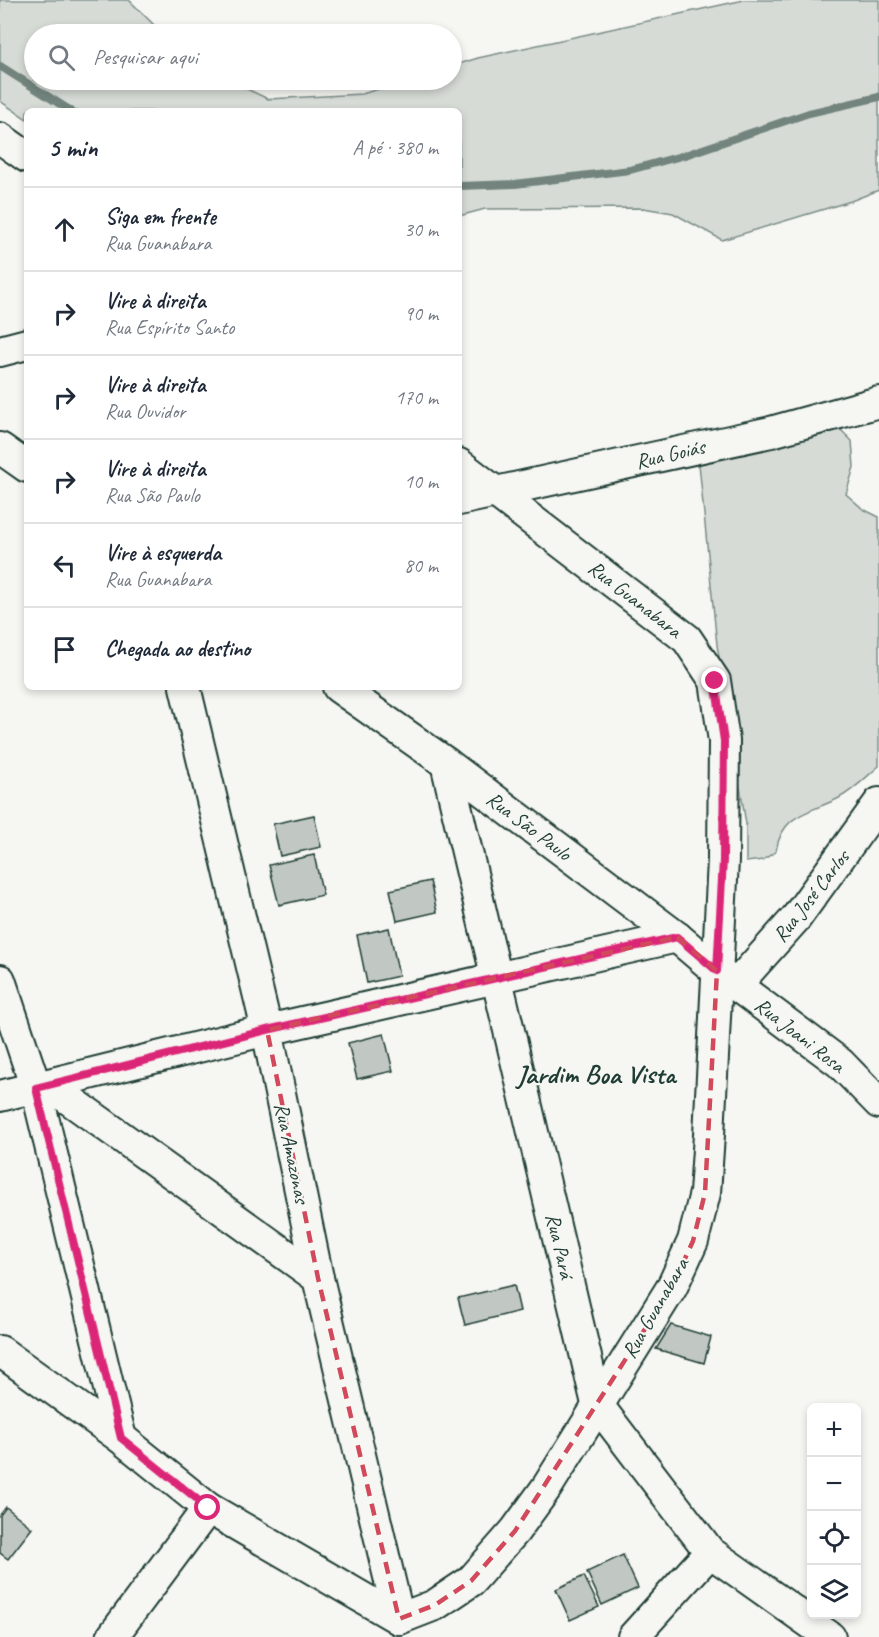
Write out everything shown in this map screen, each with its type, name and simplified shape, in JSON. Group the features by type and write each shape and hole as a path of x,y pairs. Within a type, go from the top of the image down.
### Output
{"street":[{"path":"0,138 24,155"},
{"path":"0,351 24,345"},
{"name":"Rua Goiás","path":"462,499 771,432 879,402"},
{"path":"0,448 24,465"},
{"name":"Rua Guanabara","path":"399,1619 435,1605 471,1581 515,1531 541,1496 672,1287 693,1241 705,1192 726,978 723,860 724,741 715,681 687,639 499,492 462,466"},
{"name":"Rua Amazonas","path":"186,690 267,1030 318,1278 399,1619"},
{"name":"Rua São Paulo","path":"342,690 446,764 677,937 726,978"},
{"name":"Rua Pará","path":"446,764 597,1404 710,1552 830,1637"},
{"name":"Rua José Carlos","path":"726,978 796,918 879,803"},
{"path":"0,1096 267,1030 677,937"},
{"name":"Rua Joani Rosa","path":"726,978 840,1064 879,1103"},
{"path":"0,980 43,1086 121,1438"},
{"path":"43,1086 318,1278"},
{"path":"0,1351 121,1438 208,1508 399,1619"},
{"path":"112,1637 208,1508"},
{"path":"633,1637 710,1552"}],"highlighted area":[{"path":"677,937 717,971 705,1193 693,1241 672,1287 515,1531 471,1581 435,1605 399,1619 318,1278 267,1030"}],"shaded area":[{"path":"0,0 129,0 153,24 24,24 24,90 249,90 268,99 362,94 375,90 462,90 462,63 744,0 879,0 879,190 851,201 722,240 673,213 643,208 485,209 462,215 462,108 24,108 24,117 0,101"},
{"path":"836,425 852,441 854,467 846,494 863,509 879,517 879,766 844,795 791,821 779,838 776,851 763,860 746,862 746,824 717,645 699,464"}],"building":[{"path":"314,815 321,847 280,856 273,824"},
{"path":"314,855 323,895 279,905 269,865"},
{"path":"430,881 437,912 397,921 390,890"},
{"path":"389,928 399,976 367,983 357,935"},
{"path":"384,1034 393,1071 357,1079 348,1043"},
{"path":"514,1285 520,1311 465,1325 458,1298"},
{"path":"671,1325 711,1337 704,1363 656,1349"},
{"path":"6,1507 32,1528 8,1559 0,1553 0,1515"},
{"path":"623,1555 638,1588 602,1605 587,1572"},
{"path":"584,1576 599,1607 570,1620 556,1589"}],"waterway":[{"path":"0,66 24,81"},
{"path":"38,90 66,108"},
{"path":"462,186 515,184 630,170 685,155 809,113 879,97"}],"district":[{"name":"Jardim Boa Vista","path":"596,1074"}],"route":[{"path":"208,1508 121,1438 36,1088 267,1030 677,937 717,971 723,860 724,741 715,681"}]}
